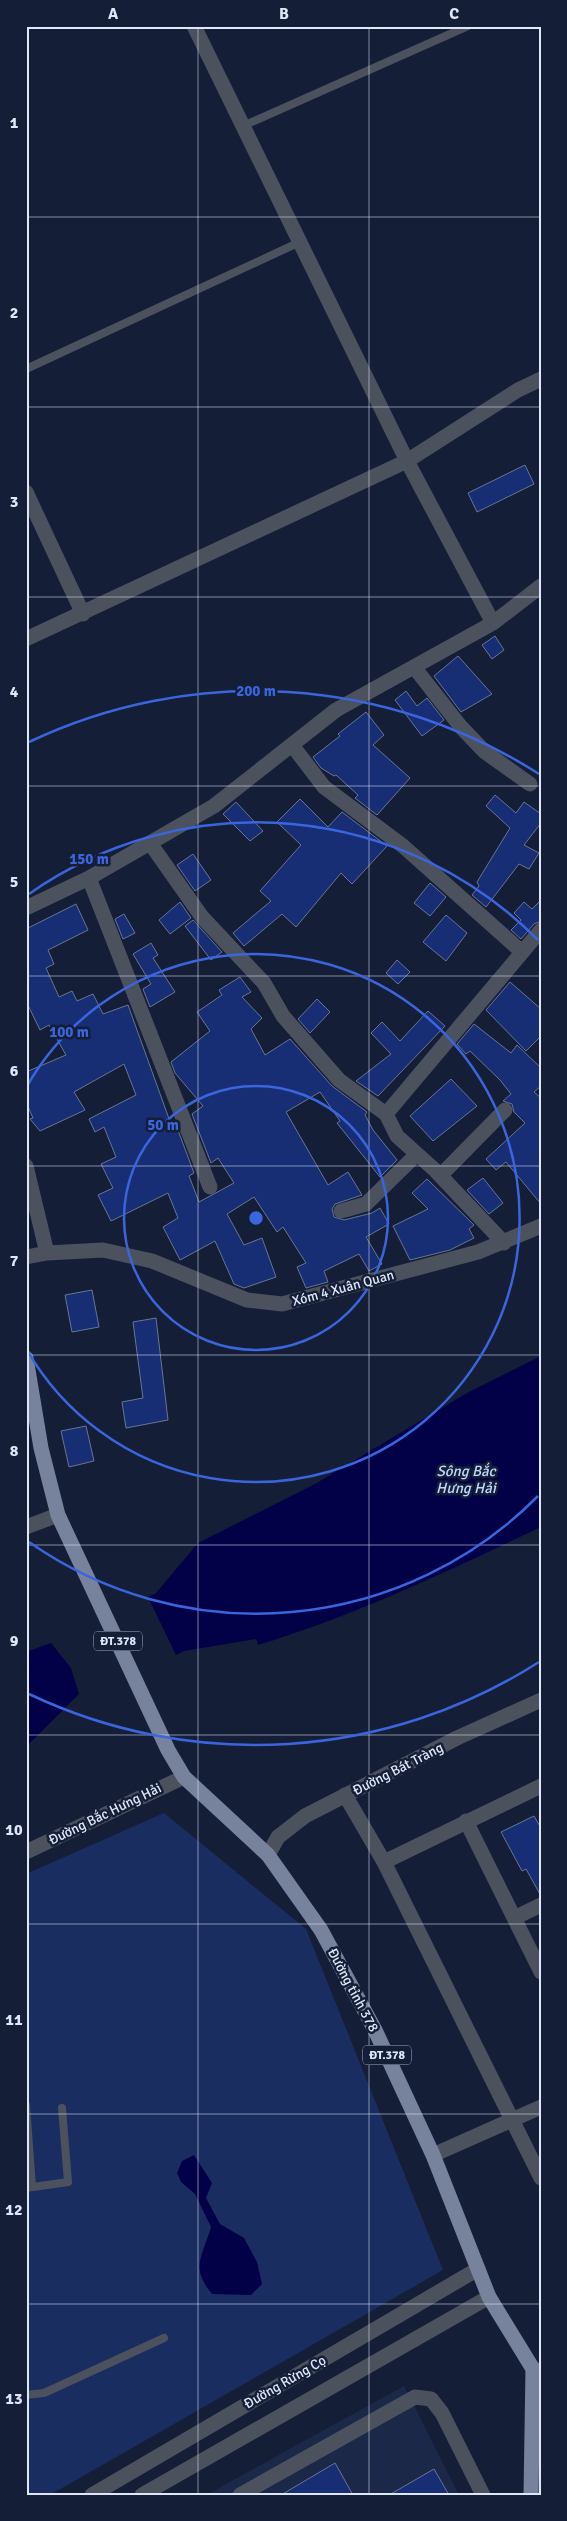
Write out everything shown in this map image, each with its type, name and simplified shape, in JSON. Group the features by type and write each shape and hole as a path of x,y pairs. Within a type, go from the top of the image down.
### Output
{"main road":[{"name":"ĐT.378","path":"26,1358 41,1448 58,1514"},
{"name":"Đường tỉnh 378","path":"58,1514 168,1750 184,1777 268,1855 321,1930 375,2030 433,2155 478,2269"},
{"name":"ĐT.378","path":"478,2269 489,2296"},
{"path":"489,2296 541,2382"},
{"path":"531,2495 533,2368"}],"street":[{"path":"194,26 407,461 493,623"},
{"path":"26,639 407,461 518,390 541,379"},
{"path":"26,492 83,614"},
{"path":"26,908 89,878 214,806 336,710 493,623 541,586"},
{"path":"414,667 461,727 485,752 530,784"},
{"path":"292,745 324,787 404,846 522,952"},
{"path":"150,843 202,917 264,983 283,1016 339,1080 386,1114 398,1136 441,1175 504,1243"},
{"path":"89,878 210,1187"},
{"path":"386,1114 541,930"},
{"path":"441,1175 505,1110"},
{"path":"341,1211 366,1204 417,1154"},
{"path":"26,1166 47,1253"},
{"name":"Xóm 4 Xuân Quan","path":"26,1257 47,1253 103,1250 152,1261 247,1300 282,1304 478,1252 504,1243 541,1226"},
{"path":"26,1527 58,1514"},
{"name":"Đường Bát Tràng","path":"268,1855 278,1837 305,1816 457,1738 541,1700"},
{"name":"Đường Bắc Hưng Hải","path":"26,1852 184,1777"},
{"path":"384,1862 541,1786"},
{"path":"345,1795 384,1862 541,2178"},
{"path":"466,1821 541,1972"},
{"path":"514,1918 541,1905"},
{"path":"433,2155 541,2107"},
{"name":"Đường Rừng Cọ","path":"92,2495 478,2269"},
{"name":"Đường Rừng Cọ","path":"142,2495 489,2296"},
{"path":"240,2495 415,2397 431,2399 442,2413 483,2495"}],"lane":[{"path":"243,126 468,26"},
{"path":"26,369 300,242"},
{"path":"26,2105 29,2187 68,2182 62,2108"},
{"path":"26,2395 44,2393 164,2338"}],"shaded area":[{"path":"164,1813 306,1929 443,2270 50,2495 26,2495 26,1874"},
{"path":"404,2386 459,2495 206,2495"}],"water":[{"name":"Sông Bắc Hưng Hải","path":"541,1356 541,1527 401,1591 294,1633 258,1645 256,1639 184,1651 176,1655 148,1597 156,1593 198,1543 315,1484 467,1393"},
{"path":"51,1643 71,1668 79,1694 26,1747 26,1652"},
{"path":"194,2155 212,2183 206,2198 220,2224 244,2238 257,2262 262,2284 251,2295 212,2294 201,2277 200,2262 211,2227 195,2194 181,2182 177,2173 182,2161"}],"building":[{"path":"525,465 534,484 477,512 468,493"},
{"path":"495,636 504,650 492,659 482,645"},
{"path":"458,656 492,694 461,712 434,676"},
{"path":"406,691 417,706 427,698 444,720 422,736 395,700"},
{"path":"366,712 384,735 373,745 410,778 377,815 355,798 358,795 336,775 334,776 321,768 313,757"},
{"path":"495,795 516,813 524,802 541,814 541,823 524,845 539,853 529,869 519,864 486,907 472,895 479,886 477,882 510,828 486,806"},
{"path":"300,799 328,827 342,812 387,846 352,884 341,873 296,927 282,914 244,946 233,933 271,901 260,891 301,845 277,822"},
{"path":"236,802 263,831 250,841 223,814"},
{"path":"193,854 211,880 195,891 177,865"},
{"path":"430,883 446,897 430,916 414,903"},
{"path":"541,900 541,921 534,924 521,939 511,930 521,920 514,913 524,902 532,909"},
{"path":"180,902 191,918 170,934 159,920"},
{"path":"76,904 88,930 48,950 54,964 46,968 59,997 72,991 77,1001 93,994 103,1014 128,1005 172,1127 176,1125 194,1173 189,1176 199,1202 234,1183 218,1158 211,1163 192,1114 203,1106 175,1073 171,1062 210,1031 197,1012 222,995 219,990 240,977 251,992 242,997 262,1018 251,1029 265,1055 290,1039 332,1086 367,1112 365,1115 373,1130 397,1160 380,1177 337,1123 340,1121 320,1092 286,1112 328,1185 348,1172 362,1195 335,1204 332,1209 334,1217 344,1220 372,1213 380,1208 389,1224 366,1237 382,1264 369,1271 359,1254 324,1271 328,1282 306,1288 297,1267 306,1263 283,1227 277,1232 254,1197 227,1214 244,1245 262,1238 276,1277 244,1288 234,1284 215,1241 180,1260 163,1227 178,1218 168,1193 111,1221 98,1195 113,1188 101,1164 116,1157 104,1127 95,1132 89,1119 136,1095 124,1064 74,1092 85,1110 40,1131 30,1119 33,1118 26,1102 26,1072 66,1055 49,1025 40,1030 26,1001 26,929"},
{"path":"124,914 135,933 123,939 115,919"},
{"path":"446,915 467,933 446,961 423,942"},
{"path":"193,920 222,952 211,960 185,926"},
{"path":"151,943 158,955 153,958 175,992 150,1007 143,989 151,984 133,954"},
{"path":"397,960 410,972 398,984 386,973"},
{"path":"510,982 541,1009 541,1036 526,1051 486,1010"},
{"path":"317,999 330,1012 310,1033 298,1019"},
{"path":"428,1011 445,1026 378,1096 356,1081 391,1054 371,1033 382,1022 400,1041"},
{"path":"474,1024 511,1053 517,1045 541,1068 541,1086 534,1092 541,1098 541,1204 506,1162 496,1170 486,1159 525,1123 514,1112 512,1104 503,1101 511,1094 500,1080 470,1051 466,1054 457,1044"},
{"path":"451,1079 477,1106 433,1141 410,1116"},
{"path":"483,1178 503,1203 489,1214 467,1190"},
{"path":"427,1179 474,1225 469,1229 474,1238 450,1250 410,1260 393,1226 428,1209 412,1193"},
{"path":"92,1290 99,1327 72,1332 65,1295"},
{"path":"156,1318 168,1420 126,1428 122,1402 143,1398 133,1322"},
{"path":"86,1426 94,1461 69,1467 61,1431"},
{"path":"534,1816 541,1828 541,1896 526,1869 522,1871 501,1832"},
{"path":"335,2463 353,2495 281,2495"},
{"path":"434,2469 449,2495 389,2495"}]}
